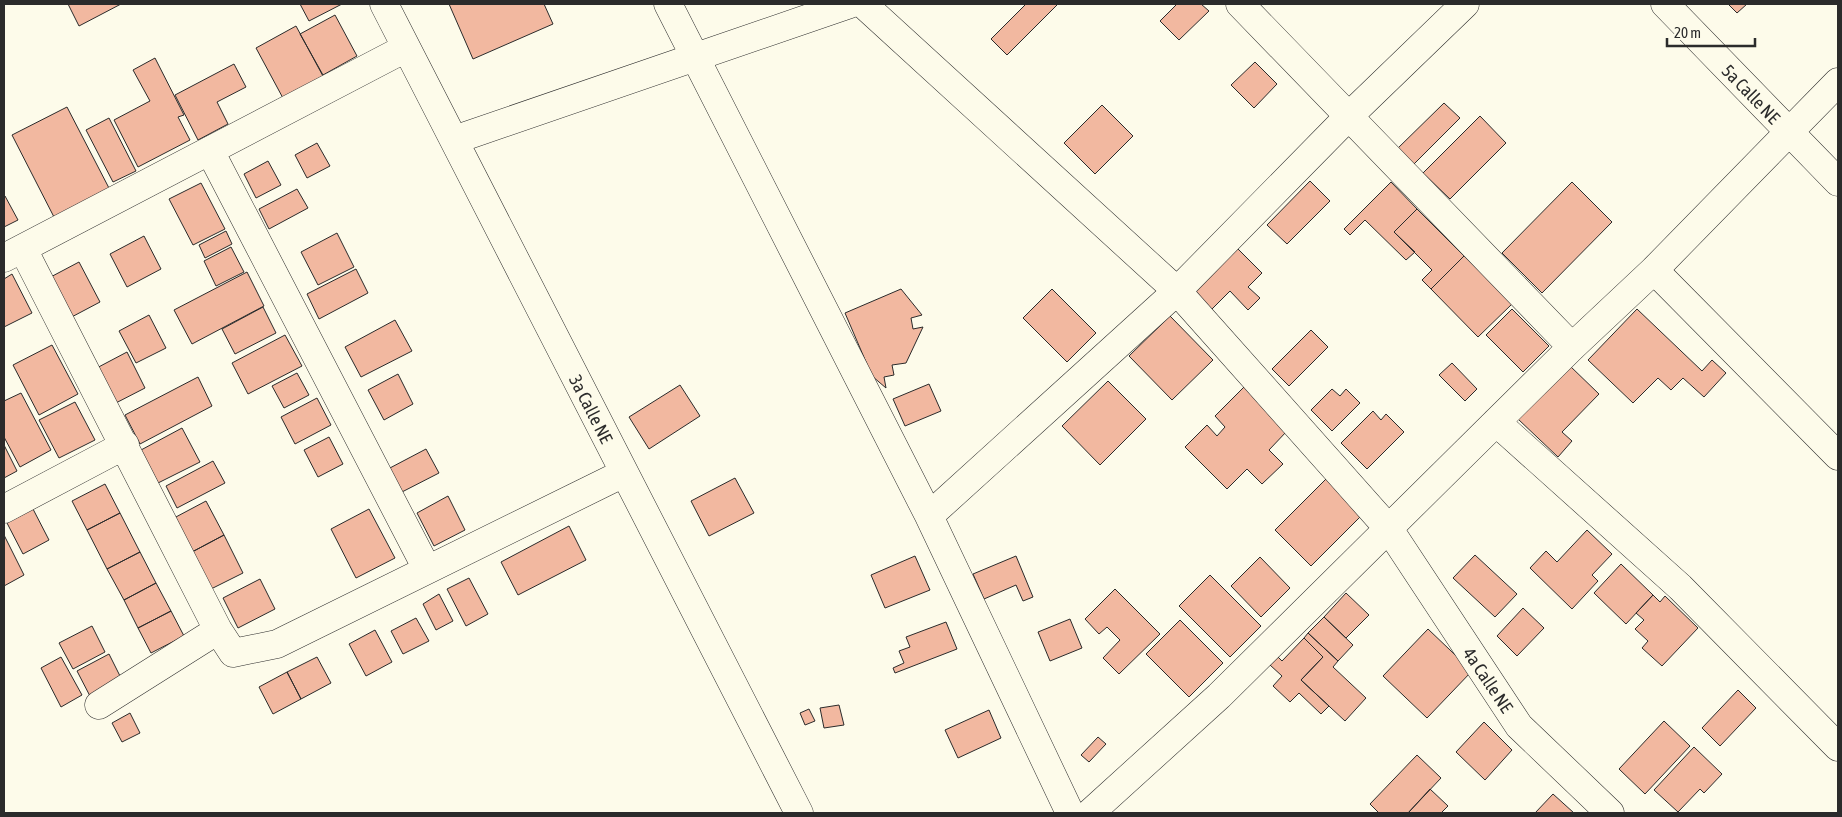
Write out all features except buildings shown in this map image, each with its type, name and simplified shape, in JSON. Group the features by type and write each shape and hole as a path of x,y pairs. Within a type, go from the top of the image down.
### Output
{"street":[{"name":"3a Calle NE","path":"384,4 799,813"},
{"path":"668,4 929,516 1070,813"},
{"path":"454,140 850,4"},
{"name":"4a Calle NE","path":"863,4 1177,291 1389,529 1519,726 1610,813"},
{"path":"1240,4 1572,347"},
{"path":"929,516 1177,291 1349,116 1465,4"},
{"name":"5a Calle NE","path":"1665,4 1838,182"},
{"path":"406,48 13,254 125,445 218,630 233,653 277,644 624,473"},
{"path":"1090,813 1219,696 1572,347 1654,270 1838,82"},
{"path":"210,151 427,569"},
{"path":"1654,270 1838,456"},
{"path":"1496,422 1680,588 1838,747"},
{"path":"4,509 125,445"},
{"path":"98,706 218,630"}]}
